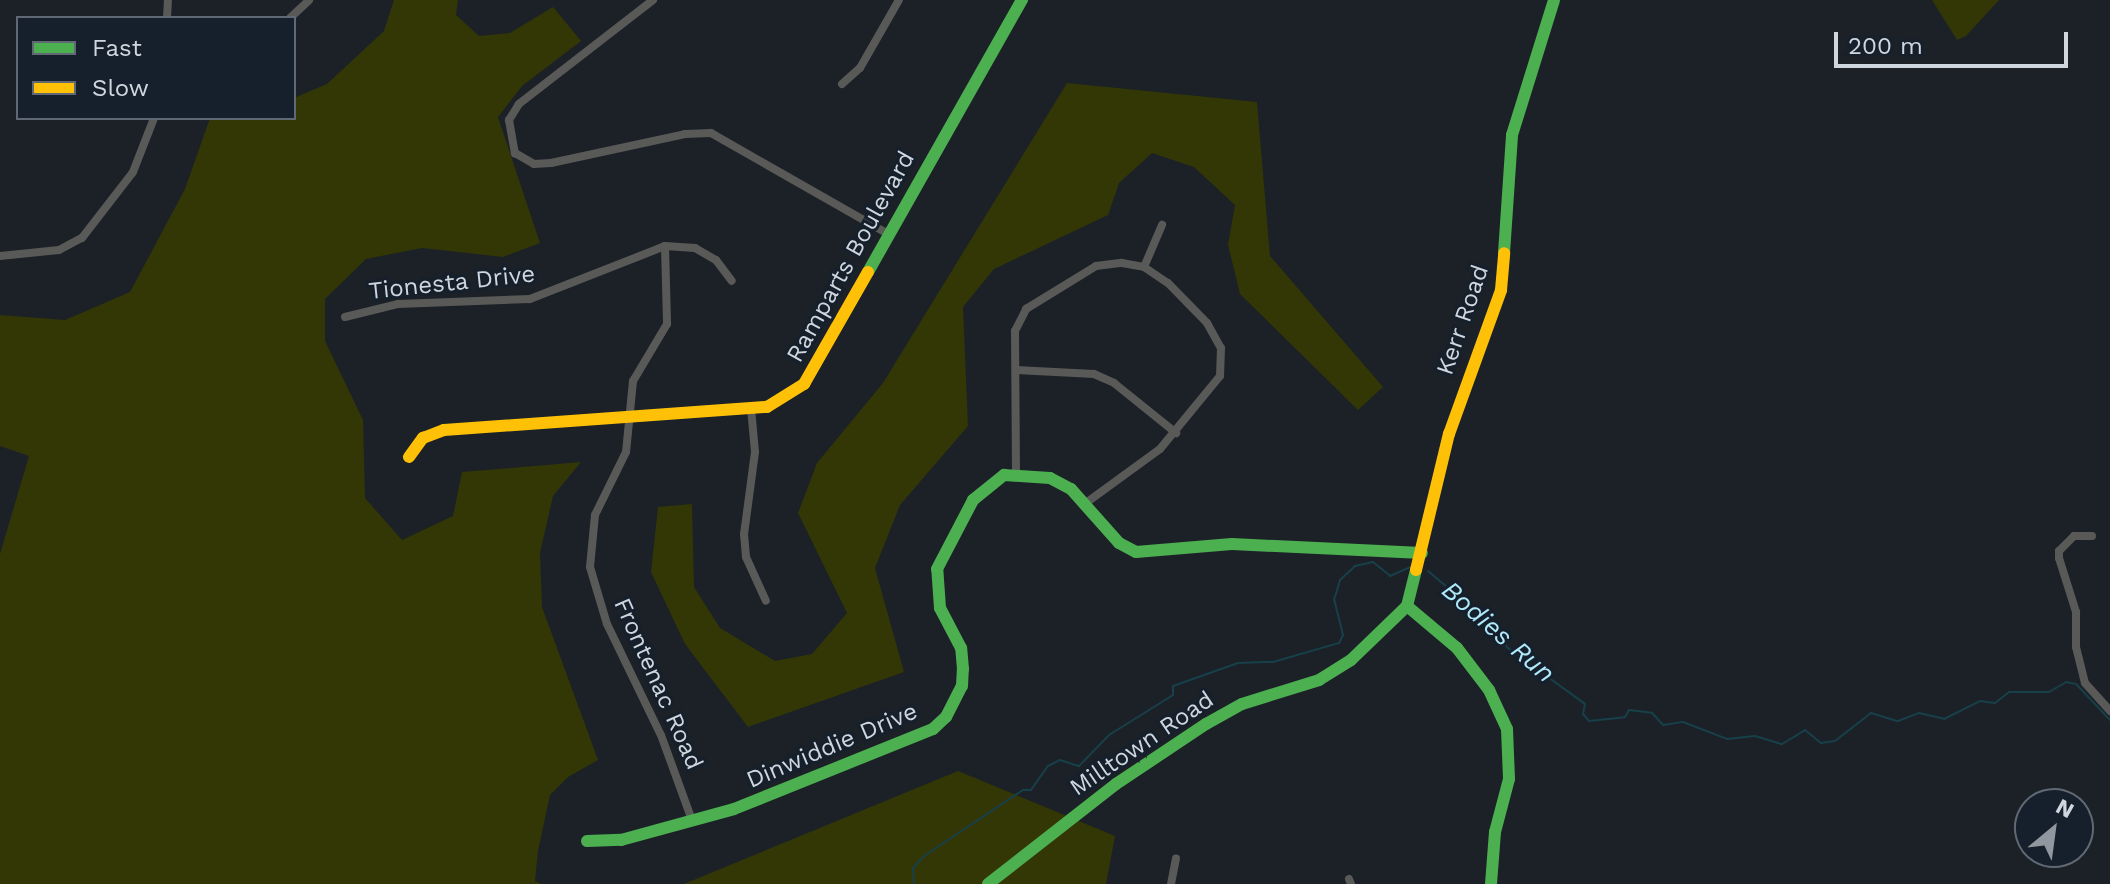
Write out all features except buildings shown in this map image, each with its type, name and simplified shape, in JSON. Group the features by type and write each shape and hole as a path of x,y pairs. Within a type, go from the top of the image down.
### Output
{"street":[{"path":"292,16 309,0"},
{"path":"653,0 519,104 509,120 515,153 534,164 551,163 685,134 711,133 888,234"},
{"path":"842,84 860,68 899,0"},
{"name":"Ramparts Boulevard","path":"409,457 423,438 444,430 751,408 783,401 804,384 1022,0"},
{"name":"Kerr Road","path":"1407,606 1449,434 1501,290 1516,112 1554,0"},
{"path":"0,256 49,252 82,238 133,172 153,120"},
{"path":"1144,267 1162,225"},
{"path":"665,246 695,248 716,260 732,281"},
{"name":"Tionesta Drive","path":"345,317 398,304 530,299 665,246"},
{"name":"Frontenac Road","path":"665,246 667,324 637,371 626,452 595,515 590,567 607,624 661,735 692,820"},
{"path":"1087,502 1176,433 1220,376 1221,348 1207,323 1168,283 1144,267 1122,263 1096,266 1039,299 1015,331 1016,474 1050,478 1087,502 1119,543 1146,554 1232,544 1422,553"},
{"path":"1016,370 1094,374 1114,383 1176,433"},
{"path":"751,408 755,452 744,534 746,557 766,601"},
{"name":"Dinwiddie Drive","path":"587,841 621,840 779,793 933,729 946,717 962,686 963,669 961,648 940,608 937,569 983,486 1016,474"},
{"path":"2092,536 2074,536 2059,551 2059,558 2076,612 2076,647 2085,683 2110,711"},
{"path":"1407,606 1457,648 1489,690 1507,729 1509,779 1494,832 1491,884"},
{"name":"Milltown Road","path":"988,884 1116,784 1206,724 1242,704 1319,680 1351,660 1407,606"},
{"path":"1171,884 1176,858"}],"green space":[{"path":"394,0 458,0 456,15 479,36 510,33 553,7 581,41 522,86 498,117 540,243 503,257 422,248 366,259 325,299 325,341 363,420 365,498 402,540 453,516 462,472 581,462 553,496 540,553 542,607 598,760 568,777 550,795 538,851 535,881 541,884 0,884 0,554 29,456 0,446 0,315 65,320 130,292 185,189 209,120 296,120 296,97 327,84 384,31"},
{"path":"1932,0 1999,0 1966,36 1957,40"},
{"path":"1067,83 1257,102 1270,256 1383,387 1358,410 1240,294 1228,245 1235,205 1194,167 1152,153 1119,183 1108,215 994,269 963,307 968,426 900,505 875,568 904,672 748,727 685,644 651,572 658,507 692,504 694,587 720,628 775,661 812,654 847,613 798,513 817,463 883,383"},
{"path":"958,771 1115,836 1106,884 684,884"}],"waterway":[{"name":"Bodies Run","path":"914,884 913,868 924,856 1023,790 1031,790 1048,766 1060,760 1079,766 1109,735 1173,695 1173,686 1238,663 1273,662 1339,643 1343,635 1334,600 1340,580 1355,566 1373,562 1390,576 1410,567"},
{"name":"Bodies Run","path":"1428,571 1480,615 1508,648 1585,704 1583,714 1589,721 1625,717 1629,710 1652,713 1663,725 1683,722 1727,739 1755,736 1782,744 1805,730 1821,743 1835,741 1871,713 1898,721 1919,713 1944,719 1980,701 1995,703 2009,692 2049,692 2066,682 2076,684 2110,720"}],"traffic: fast":[{"path":"868,272 1022,0"},
{"path":"1504,253 1512,135 1554,0"},
{"path":"587,841 621,840 734,809 933,729 946,717 962,686 963,669 961,648 940,608 937,569 973,500 1004,475 1050,478 1071,489 1119,543 1136,552 1232,544 1422,553"},
{"path":"988,884 1116,784 1206,724 1242,704 1319,680 1351,660 1407,606 1416,570"},
{"path":"1407,606 1457,648 1489,690 1507,729 1509,779 1495,832 1491,884"}],"traffic: slow":[{"path":"1416,570 1449,434 1501,290 1504,253"},
{"path":"409,457 423,438 444,430 767,407 804,384 868,272"}]}
